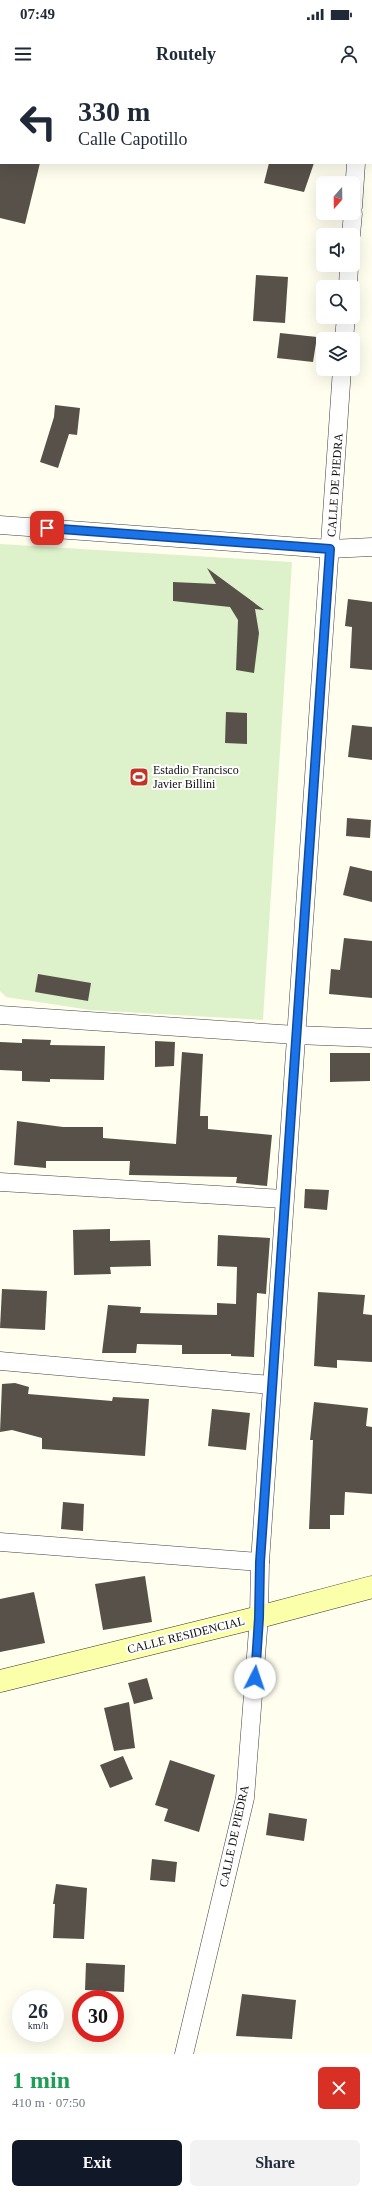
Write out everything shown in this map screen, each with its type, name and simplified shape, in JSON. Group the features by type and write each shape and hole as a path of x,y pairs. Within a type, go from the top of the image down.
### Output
{"main road":[{"name":"CALLE RESIDENCIAL","path":"0,1681 259,1618 372,1586"}],"street":[{"path":"355,176 356,164"},
{"name":"CALLE DE PIEDRA","path":"184,2054 245,1798 259,1618 260,1562 284,1200 342,376"},
{"path":"0,525 330,549 372,547"},
{"path":"0,1015 296,1035 372,1038"},
{"path":"0,1182 284,1200"},
{"path":"0,1361 272,1385"},
{"path":"0,1542 260,1562"}],"green space":[{"name":"Estadio Francisco Javier Billini","path":"0,544 292,562 263,1020 90,1010 6,997 0,991"}],"building":[{"path":"0,164 40,164 25,224 0,218"},
{"path":"269,164 314,164 304,192 264,183"},
{"path":"256,275 288,277 285,323 253,321"},
{"path":"280,333 316,337 313,362 277,358"},
{"path":"55,405 80,408 77,435 69,434 58,468 40,462 54,417"},
{"path":"207,568 264,610 255,609 259,633 254,673 236,670 238,620 230,607 173,601 173,582 216,584"},
{"path":"348,599 372,602 372,670 350,668 352,627 345,626"},
{"path":"226,712 247,713 247,744 225,743"},
{"path":"352,725 372,727 372,760 348,757"},
{"path":"347,818 371,820 370,838 346,836"},
{"path":"350,866 372,871 372,902 343,895"},
{"path":"344,938 372,941 372,998 329,994 331,969 340,970"},
{"path":"38,974 91,983 88,1001 35,992"},
{"path":"22,1039 51,1040 50,1045 105,1046 104,1080 50,1079 50,1082 22,1081 22,1071 0,1070 0,1042 22,1043"},
{"path":"155,1041 175,1042 174,1066 155,1067"},
{"path":"182,1052 203,1054 200,1116 208,1116 208,1129 272,1135 267,1186 236,1183 237,1177 129,1175 130,1161 46,1161 46,1168 14,1165 17,1121 63,1127 103,1127 103,1138 176,1144"},
{"path":"330,1053 370,1053 370,1081 330,1082"},
{"path":"305,1189 329,1190 327,1210 304,1208"},
{"path":"110,1229 110,1241 150,1240 151,1266 110,1267 111,1274 74,1275 73,1230"},
{"path":"218,1235 270,1238 266,1294 257,1293 254,1357 231,1356 231,1354 182,1354 182,1345 137,1344 136,1353 102,1353 108,1305 141,1307 140,1313 217,1315 217,1303 236,1304 237,1267 217,1266"},
{"path":"2,1289 47,1291 45,1330 0,1328"},
{"path":"318,1292 365,1295 363,1314 372,1315 372,1362 337,1360 337,1368 314,1366"},
{"path":"15,1383 29,1387 28,1394 112,1401 113,1397 149,1399 145,1456 42,1449 42,1438 12,1430 0,1432 2,1384"},
{"path":"314,1402 368,1408 366,1426 372,1427 372,1494 345,1492 344,1515 330,1515 330,1529 309,1529 313,1440 310,1440"},
{"path":"212,1409 250,1413 246,1450 208,1446"},
{"path":"63,1502 84,1504 83,1531 61,1529"},
{"path":"145,1576 152,1622 103,1630 95,1584"},
{"path":"34,1592 45,1643 0,1652 0,1599"},
{"path":"147,1678 153,1699 134,1704 128,1683"},
{"path":"129,1702 135,1748 114,1751 104,1708"},
{"path":"123,1756 133,1779 110,1788 100,1765"},
{"path":"170,1760 215,1775 199,1832 164,1821 168,1809 155,1805"},
{"path":"269,1813 307,1819 304,1841 266,1835"},
{"path":"152,1859 177,1862 175,1882 150,1880"},
{"path":"56,1884 87,1888 84,1939 53,1938 55,1904 53,1904"},
{"path":"86,1963 125,1965 124,1992 124,1990 85,1990"},
{"path":"242,1994 296,2000 292,2039 236,2036"}],"place":[{"name":"Estadio Francisco Javier Billini","path":"139,777"}],"route":[{"path":"47,528 330,549 284,1200 260,1562 259,1618 255,1678"}]}
